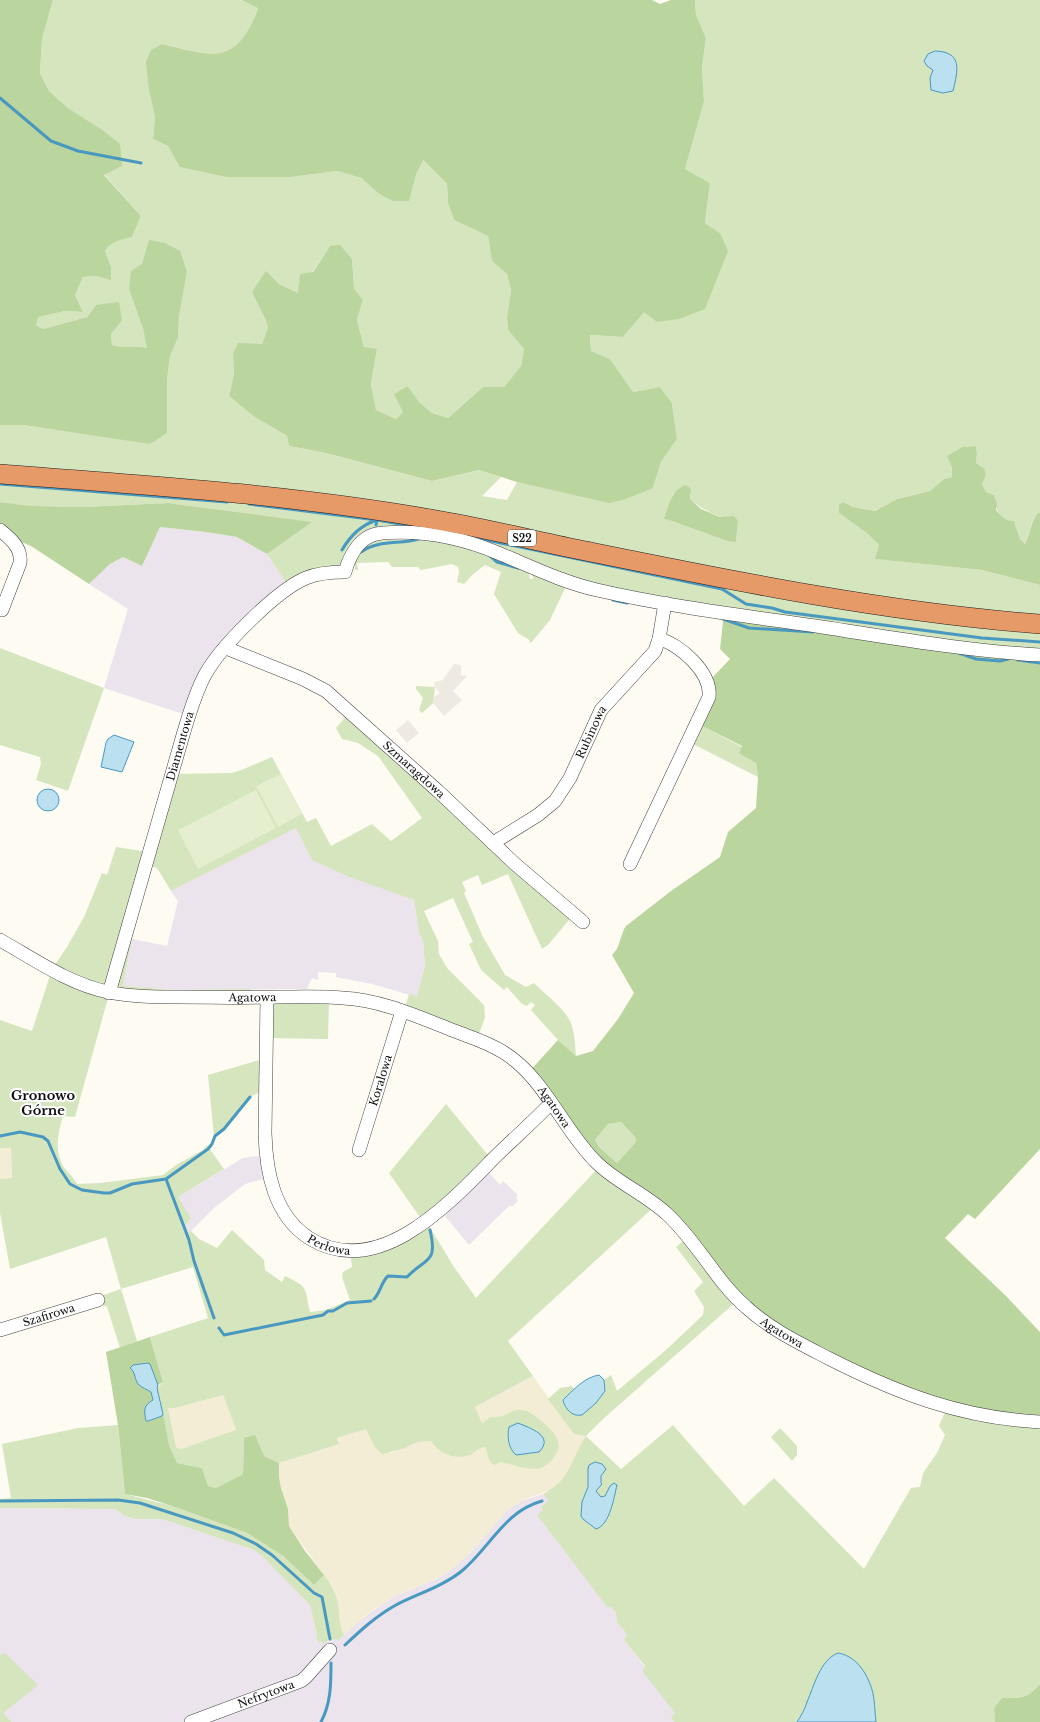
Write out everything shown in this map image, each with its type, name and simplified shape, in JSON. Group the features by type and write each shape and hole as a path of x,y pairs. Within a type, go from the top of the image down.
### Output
{"highway":[{"name":"S22","path":"0,474 303,499 433,519 799,593 888,607 1040,624"}],"street":[{"path":"0,530 17,546 21,557 2,610"},
{"name":"Diamentowa","path":"109,993 190,711 208,670 226,648 267,606 289,587 312,576 332,572 345,572 353,553 361,542 370,536 382,533 433,535 475,545 561,579 594,590 665,603"},
{"path":"665,603 964,648 1040,655"},
{"name":"Rubinowa","path":"493,843 538,815 558,798 570,778 601,710 655,651 659,639 665,603"},
{"path":"630,864 706,705 710,692 709,684 705,677 680,648 659,639"},
{"name":"Szmaragdowa","path":"226,648 297,676 326,691 438,791 493,843 583,922"},
{"name":"Agatowa","path":"0,940 74,981 109,993 162,997 342,998 371,1002 402,1011 489,1044 502,1051 528,1072 597,1163 613,1177 646,1197 665,1212 681,1228 738,1300 773,1328 865,1376 920,1399 953,1409 1004,1419 1040,1422"},
{"name":"Perłowa","path":"267,998 265,1133 267,1162 276,1197 285,1216 305,1235 325,1246 346,1251 373,1247 399,1237 420,1225 457,1195 551,1103"},
{"name":"Koralowa","path":"359,1150 402,1011"},
{"name":"Szafirowa","path":"0,1330 98,1300"},
{"name":"Nefrytowa","path":"191,1722 296,1684 306,1677 330,1650"}],"shaded area":[{"path":"160,527 237,537 267,554 289,587 218,657 189,716 104,688 128,609 89,584 110,564 123,557 142,566"},
{"path":"454,664 461,665 461,675 467,676 453,691 462,700 444,716 433,703 434,697 440,693 434,686 435,682 443,680"},
{"path":"408,720 419,733 407,743 396,730"},
{"path":"296,828 358,879 414,900 419,933 423,940 425,966 417,997 372,984 336,977 336,973 318,972 318,980 312,978 307,989 175,990 123,986 132,939 167,946 178,901 171,891"},
{"path":"11,1147 12,1178 0,1179 0,1148"},
{"path":"266,1155 271,1177 245,1184 214,1208 188,1234 184,1227 178,1197 243,1158"},
{"path":"485,1168 500,1185 503,1181 518,1195 516,1198 518,1201 512,1207 510,1205 469,1245 440,1210"},
{"path":"533,1376 574,1433 586,1436 568,1473 552,1489 521,1501 508,1509 470,1553 456,1566 438,1578 392,1597 365,1616 344,1635 340,1629 338,1604 334,1589 289,1526 288,1509 279,1477 279,1463 339,1444 337,1438 366,1429 374,1446 391,1453 418,1442 431,1441 436,1448 473,1454 481,1447 486,1447 489,1460 496,1465 500,1462 538,1468 545,1466 552,1459 507,1414 482,1423 475,1407"},
{"path":"223,1395 236,1431 181,1449 176,1447 168,1408 175,1408"},
{"path":"543,1494 550,1501 541,1507 543,1510 537,1515 608,1607 610,1605 616,1613 617,1622 627,1634 624,1640 645,1667 676,1714 671,1717 674,1722 12,1722 3,1713 5,1653 0,1655 0,1508 115,1509 125,1516 136,1519 162,1519 254,1550 261,1555 310,1605 317,1636 339,1640 355,1624 392,1597 438,1578 449,1571 470,1553 508,1509 521,1501"}],"green space":[{"path":"0,0 53,0 42,39 40,73 49,91 68,108 101,129 120,144 122,166 104,175 141,216 132,237 113,243 105,251 111,267 111,280 96,276 83,277 75,295 83,312 65,311 38,317 36,325 43,329 87,317 96,305 119,302 122,320 111,334 112,345 121,347 147,348 143,328 129,289 131,271 142,264 149,240 165,243 180,251 187,272 179,317 178,338 170,356 167,380 167,433 150,444 24,425 0,425"},
{"path":"53,0 240,0 258,7 250,26 241,40 232,48 222,52 210,53 196,52 162,44 149,91 155,117 153,139 168,146 181,167 291,177 337,171 361,178 378,193 416,174 422,159 447,184 448,203 454,220 488,236 492,261 507,274 511,290 507,317 508,330 524,349 521,366 504,387 483,387 448,418 432,413 419,402 408,386 403,412 396,419 376,410 371,384 377,350 364,347 357,320 363,300 354,288 352,259 330,246 298,293 279,284 266,272 265,318 268,327 262,344 233,354 234,374 229,396 253,416 287,436 289,446 326,453 432,481 479,470 501,477 482,496 507,500 517,482 572,494 653,488 661,462 677,439 672,403 660,387 633,392 610,359 591,351 590,335 623,337 644,311 720,233 705,223 710,183 685,169 704,102 702,67 706,38 696,15 695,0 1040,0 1040,513 1038,513 1030,527 1025,544 1020,539 1014,521 1009,521 1001,517 995,504 994,495 986,492 982,484 984,468 976,463 976,446 962,447 955,451 952,477 944,479 930,491 897,499 875,511 853,507 843,502 839,506 839,513 868,534 879,545 876,559 982,570 1040,585 1040,615 988,611 835,591 726,571 461,515 320,493 0,467 0,425 24,425 81,433 167,432 167,380 170,356 178,338 179,317 187,272 143,328 148,348 121,347 112,345 111,334 121,320 96,305 87,317 43,329 36,325 37,317 65,311 83,312 75,295 83,277 96,276 111,267 105,251 113,243 132,237 141,216 104,174 101,129 68,108 49,91 40,73 42,39","holes":["673,494 691,494 690,499 707,511 718,516 738,521 736,541 665,519"]},
{"path":"241,0 652,0 660,4 671,0 695,0 696,15 706,38 702,67 704,102 685,169 710,183 705,223 720,233 728,251 705,309 679,319 657,322 644,312 623,337 590,335 591,351 610,359 633,392 660,387 672,403 677,439 661,462 653,488 623,500 609,503 517,482 479,470 432,481 326,453 289,446 287,436 253,416 229,396 234,374 233,354 238,343 262,344 268,327 252,292 266,271 279,284 298,293 300,274 313,272 330,246 340,245 352,259 354,288 363,300 357,320 364,347 377,349 371,384 376,410 396,419 403,412 394,394 408,386 419,402 432,413 448,418 483,387 504,387 521,366 524,349 508,330 507,317 511,290 507,274 492,261 488,236 454,220 448,203 447,184 423,160 416,174 409,201 393,201 378,193 361,178 337,171 291,177 227,177 180,167 168,146 153,139 155,117 149,91 146,62 151,50 162,44 195,52 209,53 221,53 231,48 241,40 250,27 258,8"},
{"path":"976,446 976,463 984,468 986,475 982,484 986,492 994,495 997,504 996,510 1006,520 1014,521 1020,539 1025,544 1034,519 1038,513 1040,513 1040,585 982,570 875,559 879,545 868,534 839,513 839,505 843,502 853,507 875,511 897,499 930,491 944,479 952,477 952,467 947,456 962,447"},
{"path":"0,482 247,502 297,507 395,521 721,586 800,600 920,618 1040,631 1040,655 949,646 711,611 653,602 596,590 568,582 550,620 531,643 528,639 518,633 494,594 501,572 485,565 472,575 464,584 457,582 459,572 458,567 452,564 421,570 418,567 392,567 388,562 357,563 358,570 355,570 356,558 361,549 368,544 386,540 419,541 424,539 432,539 463,544 528,569 530,579 533,579 532,574 535,569 529,566 531,564 496,546 421,529 390,526 378,527 363,532 347,548 343,556 349,559 345,572 316,576 302,580 289,587 267,554 311,522 168,503 83,507 32,506 0,502"},
{"path":"686,485 691,489 690,499 701,509 720,517 734,516 738,521 736,542 728,541 664,519 669,503 674,494 681,487"},
{"path":"0,502 32,506 83,507 168,503 312,522 267,554 237,537 160,527 142,566 123,557 110,564 89,584 31,546 17,540 0,525"},
{"path":"724,613 1040,655 1040,1149 975,1219 968,1214 945,1238 1005,1295 1040,1332 1040,1422 919,1399 755,1315 681,1228 613,1177 528,1073 558,1040 576,1056 593,1051 618,1019 634,993 612,955 617,949 626,926 671,891 720,857 728,832 756,808 758,777 756,763 739,753 742,746 702,726 711,679 730,659 720,649","holes":["621,1122 636,1138 635,1143 617,1163 599,1147 595,1140 608,1124"]},
{"path":"0,648 104,688 68,791 36,780 41,764 40,757 0,745"},
{"path":"416,686 435,687 433,703 422,713 419,710 423,698 416,689"},
{"path":"350,712 574,914 548,945 542,949 508,874 482,885 478,875 462,882 466,891 464,893 483,937 505,975 526,987 534,983 562,1009 569,1019 572,1028 576,1056 558,1040 531,1010 535,1005 531,1002 527,1006 522,1004 507,987 504,990 481,970 469,944 473,942 453,898 424,911 438,941 439,954 447,968 484,1005 485,1017 477,1040 404,1012 409,994 417,996 425,966 423,940 419,933 414,900 347,876 312,860 296,828 171,891 157,868 151,866 124,937 132,939 123,986 175,990 251,989 251,992 108,998 75,1117 63,1116 61,1122 58,1135 58,1153 63,1166 77,1184 100,1183 163,1175 176,1165 203,1150 207,1145 224,1169 178,1197 191,1218 184,1227 188,1233 191,1231 199,1239 217,1248 232,1230 264,1260 265,1270 282,1282 285,1276 302,1286 306,1293 310,1312 326,1310 350,1300 342,1277 343,1272 352,1267 350,1251 424,1223 389,1173 446,1104 492,1160 426,1221 454,1267 476,1298 600,1166 656,1205 508,1341 533,1376 475,1407 482,1423 491,1417 501,1416 513,1411 521,1410 531,1413 552,1431 558,1441 557,1451 553,1459 548,1464 536,1469 500,1462 496,1465 493,1464 485,1447 480,1448 472,1454 466,1456 460,1457 449,1455 439,1450 431,1441 418,1442 402,1449 382,1454 374,1446 366,1429 337,1438 339,1444 279,1463 264,1456 244,1438 243,1474 216,1488 208,1486 202,1468 177,1463 169,1445 157,1388 163,1382 150,1337 208,1318 193,1267 121,1289 106,1237 10,1269 0,1213 0,1179 12,1178 11,1148 0,1148 0,1020 32,1031 52,969 67,947 84,917 102,873 107,875 116,847 149,852 172,774 232,773 272,757 307,822 316,818 331,846 372,824 391,841 422,818 378,756 358,743 342,739 336,728","holes":["223,1395 236,1430 181,1449 176,1447 168,1408 175,1408","507,1437 539,1452 516,1455 513,1452"]},
{"path":"702,726 742,747 756,763 758,777 693,744"},
{"path":"281,774 302,814 278,827 256,786"},
{"path":"256,790 276,828 198,869 178,830"},
{"path":"267,998 329,1002 328,1039 266,1038"},
{"path":"266,1058 266,1081 258,1093 250,1097 224,1129 214,1137 208,1075"},
{"path":"621,1122 636,1138 635,1143 617,1163 599,1147 595,1140 608,1124"},
{"path":"688,1237 738,1300 603,1419 586,1436 574,1434 548,1399 560,1388 572,1386 574,1389 563,1400 572,1413 575,1415 582,1415 596,1403 605,1391 604,1380 611,1375 617,1391 666,1350 703,1315 704,1307 694,1291 703,1282 676,1247"},
{"path":"121,1289 137,1341 120,1348 107,1307 100,1304 98,1297"},
{"path":"150,1337 163,1382 158,1385 150,1364 139,1364 133,1370 139,1383 151,1392 153,1400 149,1403 148,1421 162,1416 163,1414 169,1445 177,1463 202,1468 208,1486 216,1488 243,1474 244,1438 255,1435 264,1456 279,1463 279,1477 288,1509 289,1526 305,1551 324,1575 314,1585 283,1556 247,1533 147,1498 125,1494 118,1425 106,1352"},
{"path":"947,1407 1040,1422 1040,1684 1031,1693 1023,1697 1002,1698 994,1708 995,1722 876,1722 873,1693 863,1670 852,1659 838,1653 797,1722 674,1722 671,1717 675,1713 643,1672 645,1666 624,1640 627,1634 617,1622 616,1613 610,1606 608,1608 537,1515 543,1510 541,1507 549,1501 543,1494 553,1488 565,1475 586,1436 621,1469 673,1425 744,1506 774,1478 864,1569 911,1488 920,1487 923,1473 937,1453 945,1435 939,1426"},
{"path":"118,1425 125,1494 172,1506 247,1533 283,1556 314,1585 324,1575 336,1596 340,1624 344,1635 339,1640 330,1639 323,1644 321,1641 318,1642 310,1605 261,1555 254,1550 162,1519 136,1519 125,1516 115,1509 0,1508 0,1499 11,1498 2,1444 78,1428"},
{"path":"780,1428 797,1446 797,1455 792,1461 771,1437"},
{"path":"5,1653 38,1685 3,1713 12,1722 0,1722 0,1655"},
{"path":"1040,1684 1040,1722 995,1722 994,1708 1002,1698 1023,1697 1031,1693"}],"water":[{"path":"935,51 944,52 954,59 957,69 953,91 943,93 931,90 930,78 933,70 927,66 924,61 928,54"},
{"path":"114,735 134,742 122,772 101,767 106,743 108,739"},
{"path":"48,789 56,792 59,800 56,808 48,811 40,808 37,800 40,792"},
{"path":"150,1364 158,1385 157,1388 163,1414 162,1416 146,1421 146,1406 153,1400 151,1392 139,1385 130,1368 133,1365"},
{"path":"599,1375 604,1380 605,1391 596,1403 582,1415 572,1414 565,1406 563,1400 584,1381"},
{"path":"518,1423 534,1430 543,1437 543,1446 539,1452 516,1455 513,1452 508,1438 508,1430 509,1427"},
{"path":"595,1462 602,1464 606,1469 601,1476 602,1484 596,1491 601,1497 605,1496 610,1486 614,1483 617,1485 611,1510 605,1522 596,1529 581,1516 582,1502 588,1487 589,1465"},
{"path":"838,1653 852,1659 863,1670 873,1693 876,1722 797,1722 804,1710 822,1667 832,1656"}],"waterway":[{"path":"0,98 51,141 78,151 141,163"},
{"path":"0,484 227,502"},
{"path":"249,504 377,520 417,527"},
{"path":"342,550 352,536 361,528 377,520 376,525"},
{"path":"472,537 722,589 746,604 772,608 785,612 982,638 1040,642"},
{"path":"361,552 375,545 419,539"},
{"path":"489,555 497,562 518,568"},
{"path":"613,600 627,603"},
{"path":"723,619 749,628 813,632"},
{"path":"959,653 976,659 1000,661 1008,659"},
{"path":"1018,660 1040,663"},
{"path":"0,1136 20,1132 43,1137 48,1141 60,1169 70,1184 82,1190 110,1193 132,1184 166,1179 208,1149 215,1136 224,1129 250,1097"},
{"path":"166,1179 189,1240 194,1261 214,1318"},
{"path":"374,1299 388,1276 407,1277 429,1259 432,1249 430,1230"},
{"path":"219,1328 224,1335 323,1315 328,1311 333,1311 347,1303 371,1301"},
{"path":"0,1501 118,1500 140,1503 233,1533 256,1544 272,1555 314,1593 322,1597 330,1639"},
{"path":"345,1645 389,1609 456,1576 473,1561 508,1521 529,1506 542,1501"},
{"path":"321,1722 329,1701 331,1663"}],"district":[{"name":"Gronowo Górne","path":"43,1102"}]}
